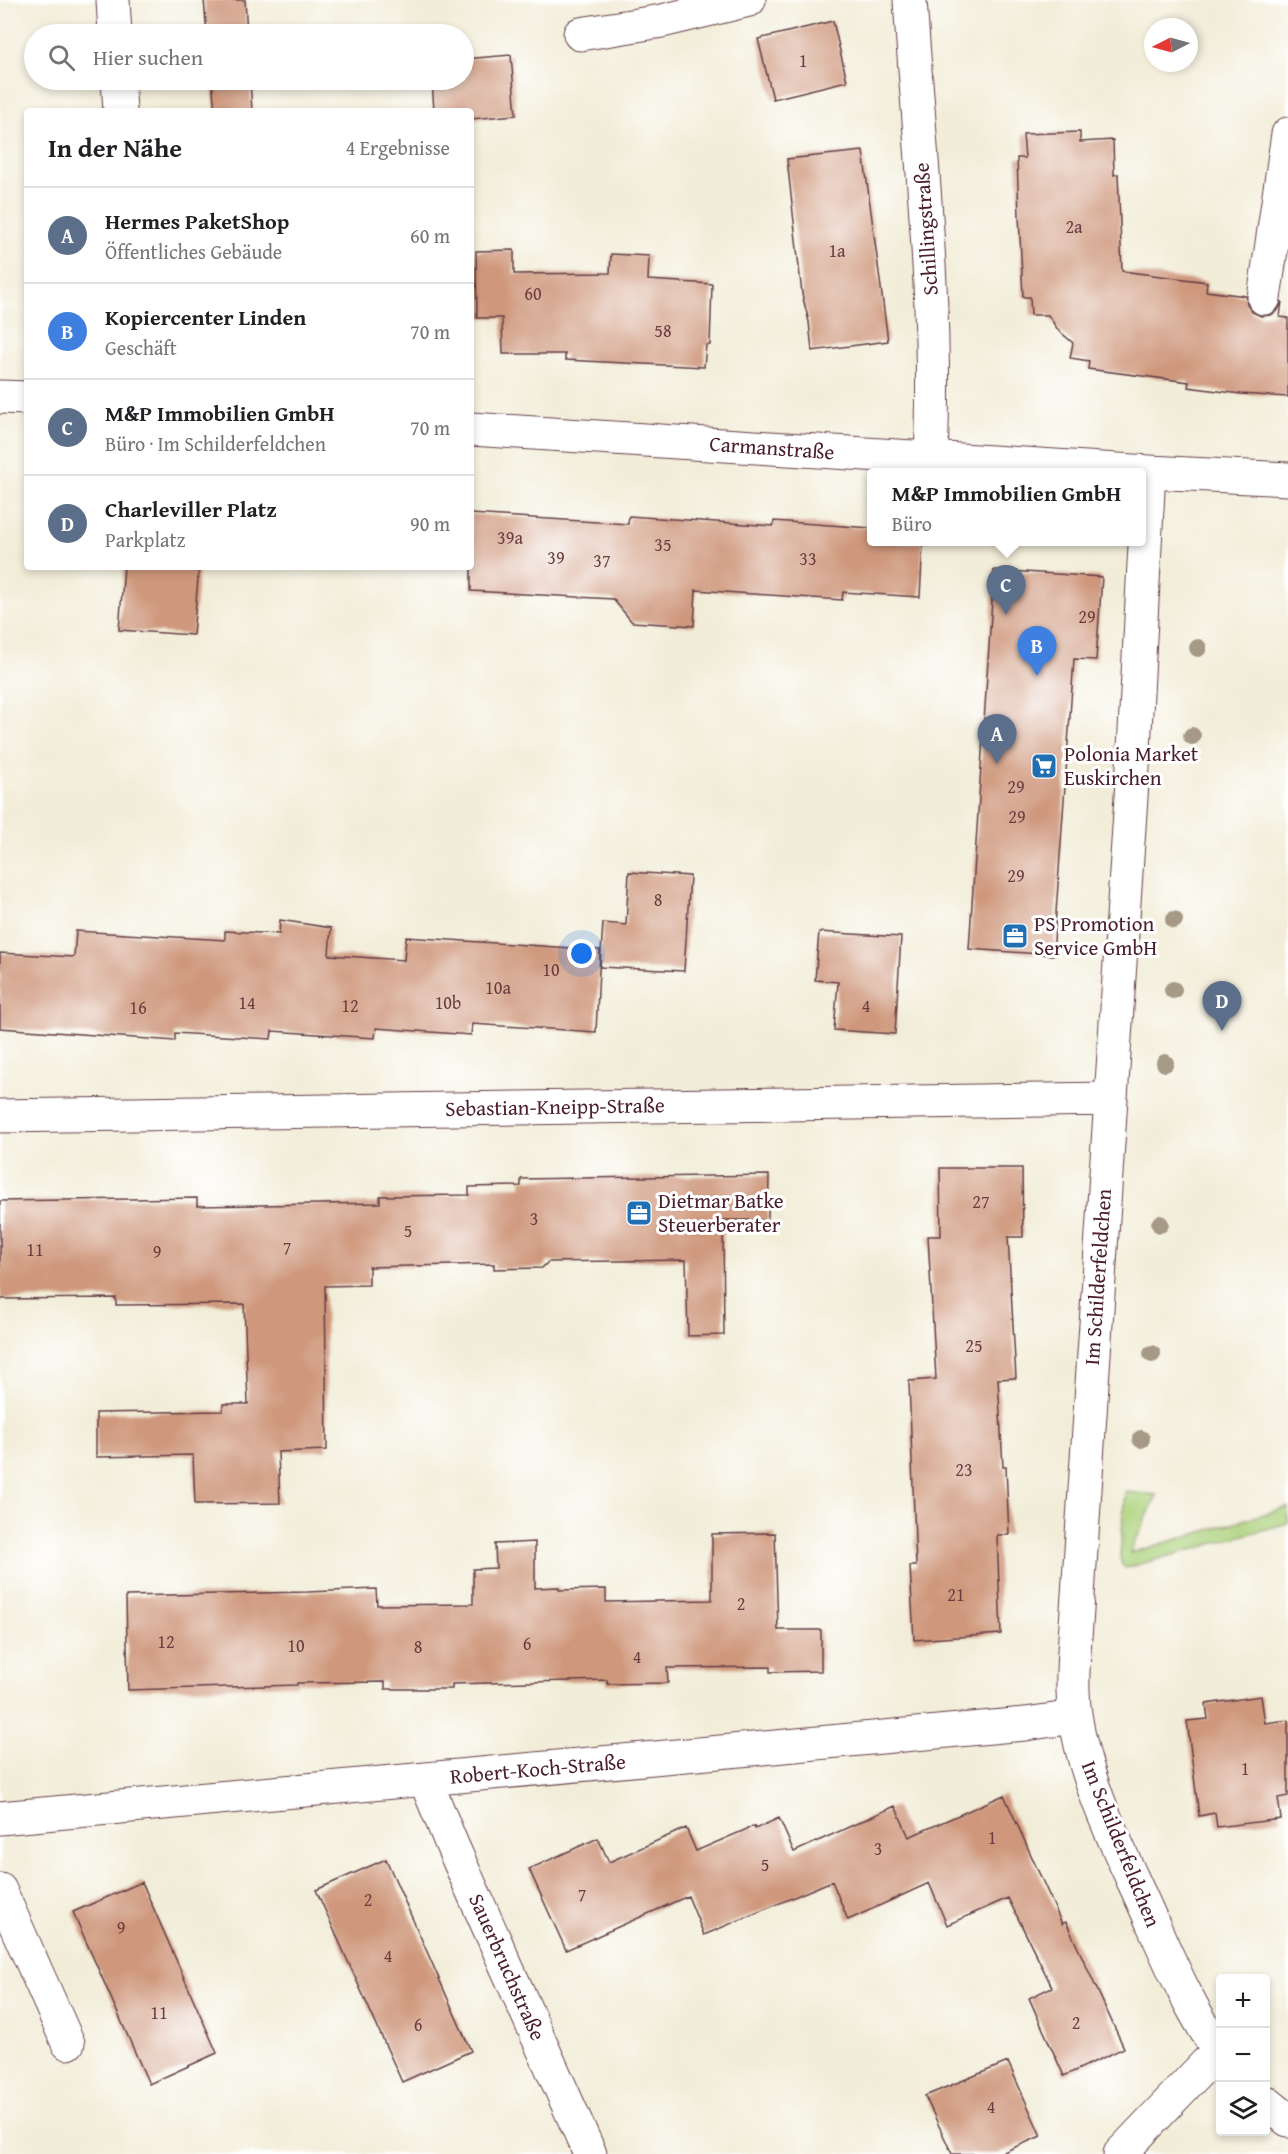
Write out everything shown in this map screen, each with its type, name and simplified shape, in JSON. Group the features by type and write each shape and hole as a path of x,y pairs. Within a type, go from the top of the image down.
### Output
{"street":[{"path":"113,0 115,24"},
{"path":"580,34 662,21 749,0"},
{"name":"Schillingstraße","path":"910,0 931,302 933,408 931,458"},
{"path":"119,90 120,108"},
{"path":"1264,298 1288,134"},
{"path":"0,397 24,399"},
{"name":"Carmanstraße","path":"474,429 1087,468"},
{"name":"Carmanstraße","path":"1146,472 1288,479"},
{"name":"Im Schilderfeldchen","path":"1146,524 1149,472"},
{"name":"Im Schilderfeldchen","path":"1145,546 1073,1672 1076,1717 1086,1760 1103,1810 1165,1950 1216,2044"},
{"name":"Sebastian-Kneipp-Straße","path":"0,1116 1110,1099"},
{"name":"Robert-Koch-Straße","path":"0,1818 1025,1724 1076,1717"},
{"name":"Sauerbruchstraße","path":"425,1779 452,1845 590,2154"},
{"path":"0,1890 68,2043"},
{"path":"1120,2154 1216,2055"},
{"path":"1270,2105 1288,2120"}],"green space":[{"path":"1125,1492 1157,1495 1130,1553 1288,1507 1288,1523 1126,1568 1122,1565 1120,1557"}],"building":[{"path":"204,0 245,0 246,24 206,24"},
{"path":"833,21 847,81 773,99 758,39"},
{"path":"511,55 516,115 474,119 474,108 434,108 433,90 474,90 474,58"},
{"path":"213,90 251,90 252,108 215,108"},
{"path":"1080,132 1080,142 1113,140 1114,175 1118,174 1122,271 1207,282 1206,291 1246,296 1247,305 1252,312 1261,316 1271,315 1278,310 1282,301 1280,317 1288,318 1288,397 1188,387 1189,382 1088,369 1089,361 1070,358 1073,343 1058,330 1048,315 1031,315 1030,297 1023,297 1019,216 1017,158 1025,158 1023,134"},
{"path":"863,151 888,341 812,351 809,322 802,294 787,159"},
{"path":"514,250 514,274 610,273 611,254 649,256 648,280 712,284 710,345 706,345 704,367 565,360 565,354 503,354 502,318 477,318 476,251"},
{"path":"474,514 628,524 629,516 773,526 774,521 867,528 867,546 923,546 920,597 843,592 842,600 696,590 694,626 632,622 613,599 471,591 471,570 474,570"},
{"path":"124,570 199,570 193,635 119,630"},
{"path":"994,570 1102,577 1096,660 1074,659 1053,955 969,949"},
{"path":"629,872 690,876 684,971 600,967 603,923 626,925"},
{"path":"280,920 331,928 329,955 404,960 406,937 600,950 596,1032 472,1024 471,1035 376,1028 375,1038 272,1031 271,1039 175,1033 175,1041 0,1028 0,953 74,957 76,931 225,940 225,931 279,934"},
{"path":"819,932 901,937 895,1034 834,1030 838,982 815,980"},
{"path":"940,1168 1022,1168 1023,1237 1008,1237 1016,1378 998,1379 1009,1535 997,1535 1001,1634 914,1640 910,1566 916,1566 909,1381 936,1379 928,1236 941,1236"},
{"path":"769,1175 768,1220 723,1220 724,1335 688,1336 686,1260 548,1262 542,1268 494,1269 494,1264 369,1267 369,1285 325,1286 327,1450 278,1452 280,1503 195,1504 193,1455 96,1457 96,1413 223,1411 223,1404 248,1404 244,1304 116,1305 116,1298 0,1299 0,1201 197,1198 197,1206 380,1203 380,1196 469,1195 469,1187 521,1186 521,1179"},
{"path":"775,1533 778,1630 821,1630 821,1671 770,1672 770,1667 667,1668 668,1683 607,1684 607,1680 452,1684 452,1689 385,1689 385,1682 128,1690 126,1596 376,1589 377,1605 473,1604 473,1569 496,1568 495,1544 535,1542 535,1588 606,1589 606,1602 712,1600 712,1534"},
{"path":"1261,1696 1265,1723 1288,1720 1288,1796 1278,1798 1281,1819 1217,1827 1215,1813 1199,1816 1187,1721 1208,1719 1206,1704"},
{"path":"1004,1795 1062,1924 1066,1922 1124,2048 1064,2076 1029,1998 1052,1987 1008,1898 947,1925 929,1883 848,1920 832,1881 704,1935 688,1896 566,1950 529,1869 598,1838 609,1862 686,1828 696,1851 754,1826 755,1829 779,1818 794,1852 895,1806 909,1837"},
{"path":"386,1859 471,2051 402,2082 316,1890"},
{"path":"142,1882 217,2053 149,2084 73,1912"},
{"path":"1008,2062 1041,2136 999,2154 952,2154 925,2096"}],"place":[{"name":"M&P Immobilien GmbH","path":"1006,615"},
{"name":"Kopiercenter Linden","path":"1037,676"},
{"name":"Hermes PaketShop","path":"997,764"},
{"name":"Polonia Market Euskirchen","path":"1044,766"},
{"name":"PS Promotion Service GmbH","path":"1015,936"},
{"name":"Charleviller Platz","path":"1222,1031"},
{"name":"Dietmar Batke Steuerberater","path":"639,1213"}]}
